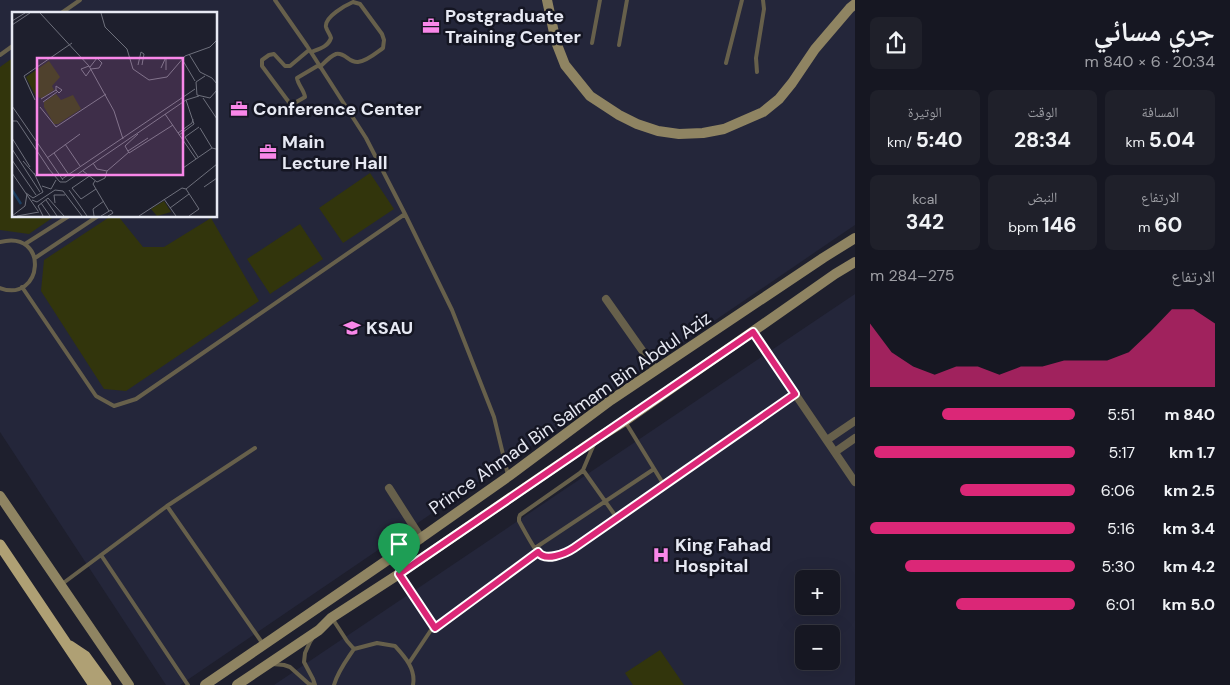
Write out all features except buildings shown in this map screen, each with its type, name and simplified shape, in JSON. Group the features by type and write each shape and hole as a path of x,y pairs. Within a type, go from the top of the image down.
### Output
{"main road":[{"path":"547,0 556,42 565,65 590,96 637,124 658,131 679,134 724,130 763,112 779,99 815,49 853,9"},
{"name":"Prince Ahmad Bin Salmam Bin Abdul Aziz","path":"206,685 389,558 421,538 509,476 611,400 855,238"},
{"name":"Prince Ahmad Bin Salmam Bin Abdul Aziz","path":"237,685 319,630 331,618 625,421 834,274 855,262"},
{"path":"0,496 129,685"},
{"path":"0,545 94,685"},
{"path":"389,558 399,574"},
{"path":"66,644 85,656 106,685"}],"street":[{"path":"606,299 656,370"},
{"path":"753,332 855,482"},
{"path":"827,440 855,421"},
{"path":"835,452 855,438"},
{"path":"389,488 421,538"}],"lane":[{"path":"63,12 80,0"},
{"path":"275,0 366,138 405,214 452,310 494,417 509,476"},
{"path":"592,43 600,0"},
{"path":"619,45 627,0"},
{"path":"726,63 742,0"},
{"path":"756,72 756,58 764,9 763,0"},
{"path":"354,2 360,4 384,37 383,48 363,61 355,63 337,54 319,66 297,78 305,97 291,105 262,66 262,60 274,54 285,66 290,66 310,51 327,45 330,43 331,38 326,26 332,15 354,2"},
{"path":"0,55 12,46"},
{"path":"22,287 96,396 114,406 136,399 405,214"},
{"path":"25,244 65,218"},
{"path":"35,258 95,218"},
{"path":"0,242 17,240 25,244 35,258 36,266 34,275 22,287 14,290 0,288"},
{"path":"596,439 580,474 520,515 519,521 540,555 547,557 567,552 574,548 795,394"},
{"path":"625,421 664,485"},
{"path":"61,585 167,506 255,448"},
{"path":"409,663 431,630 537,550 654,469"},
{"path":"583,470 617,518"},
{"path":"167,506 263,645"},
{"path":"101,555 188,685"},
{"path":"399,574 435,628"},
{"path":"331,618 354,649"},
{"path":"267,664 284,664 309,684 314,685 304,662 305,653 310,642 319,630"},
{"path":"334,685 337,675 354,649 377,643 395,646 409,663 414,679 413,685"}],"shaded area":[{"name":"KSAU","path":"0,0 855,0 855,225 180,685 166,685 0,432"},
{"path":"855,294 855,685 274,685"}],"green space":[{"path":"12,58 12,218 52,218 29,234 0,230 0,67"},
{"path":"370,173 394,209 343,243 319,208"},
{"path":"108,218 120,218 143,247 164,247 211,218 259,301 126,391 104,389 41,291 44,260"},
{"path":"300,224 323,259 270,294 247,259"},
{"path":"660,650 684,685 633,685 625,673"}],"place":[{"name":"Postgraduate Training Center","path":"431,26"},
{"name":"Conference Center","path":"239,109"},
{"name":"Main Lecture Hall","path":"268,152"},
{"name":"KSAU","path":"352,328"},
{"name":"King Fahad Hospital","path":"661,555"}],"route":[{"path":"753,332 795,394 574,548 567,552 547,557 543,557 538,552 435,628 399,574 753,332"}]}
